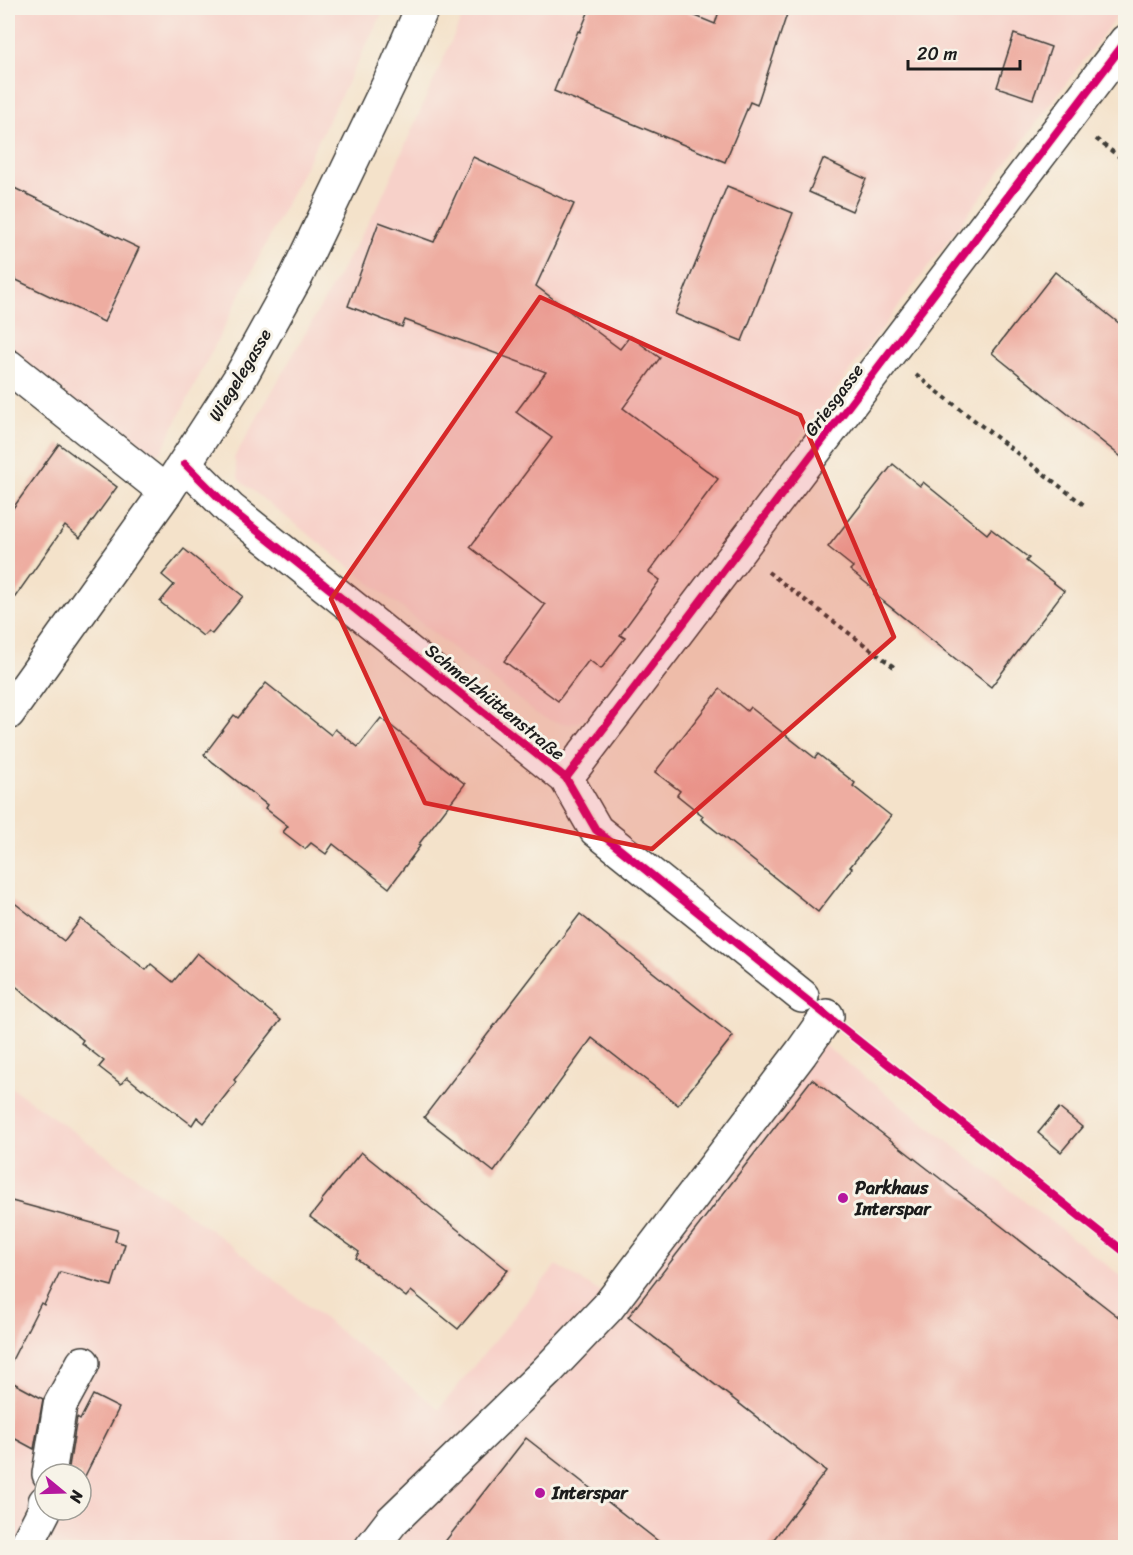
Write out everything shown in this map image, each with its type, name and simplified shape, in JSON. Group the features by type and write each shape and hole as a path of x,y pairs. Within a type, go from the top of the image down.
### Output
{"street":[{"name":"Wiegelegasse","path":"8,714 166,492 240,378 297,275 395,71 422,8"},
{"name":"Griesgasse","path":"566,778 1125,41"},
{"path":"8,366 166,492"},
{"name":"Schmelzhüttenstraße","path":"185,464 230,509 566,778 596,830 814,1006 801,1053 608,1307 546,1372 392,1521 371,1548"},
{"path":"51,1462 60,1405 83,1363"},
{"path":"25,1548 38,1522"}],"path":[{"path":"888,353 1084,505"},
{"path":"739,550 894,667"}],"highlighted area":[{"path":"540,297 800,415 894,637 652,849 425,803 331,599"}],"shaded area":[{"path":"8,8 385,8 161,452 140,454 8,350"},
{"path":"466,8 1123,8 589,718 570,724 554,722 537,714 239,480 234,458 378,206"},
{"path":"803,1029 1125,1279 1125,1547 8,1547 8,1085 219,1236 439,1409 556,1265 602,1293"}],"building":[{"path":"590,8 676,8 715,24 720,8 789,8 757,105 750,102 725,162 554,91 578,31 580,32"},
{"path":"1014,34 1051,47 1033,99 997,87"},
{"path":"473,157 574,204 536,286 620,349 630,336 660,358 623,408 718,479 649,572 660,580 620,635 625,638 601,669 589,660 558,701 504,661 545,605 470,547 552,438 516,412 546,372 405,320 402,327 348,306 379,222 434,242"},
{"path":"823,159 866,179 852,211 809,192"},
{"path":"8,185 139,248 104,322 8,276"},
{"path":"727,186 793,213 742,341 675,314"},
{"path":"1055,272 1125,328 1125,460 992,353"},
{"path":"59,444 117,487 80,538 65,526 8,607 8,515"},
{"path":"893,464 920,486 923,482 987,534 991,529 1029,558 1026,561 1064,591 991,687 874,594 876,591 850,570 853,567 828,547"},
{"path":"184,549 243,596 212,634 208,631 203,636 160,602 174,585 162,575"},
{"path":"266,683 331,735 335,729 358,747 381,718 465,784 418,845 420,846 389,888 333,844 326,854 311,843 305,849 283,832 288,826 265,808 267,805 204,755 234,715 238,718"},
{"path":"720,689 747,711 750,707 815,758 818,754 855,783 853,786 891,816 818,912 701,819 703,816 677,795 680,791 655,772"},
{"path":"8,898 64,941 81,919 146,970 151,964 173,982 197,953 281,1020 204,1123 197,1117 192,1125 127,1077 121,1084 99,1067 104,1061 81,1043 83,1040 8,980"},
{"path":"580,914 733,1036 678,1105 592,1038 494,1172 424,1117"},
{"name":"Parkhaus Interspar","path":"812,1079 1125,1322 1125,1548 767,1548 826,1471 628,1317"},
{"path":"1059,1108 1082,1127 1061,1152 1038,1133"},
{"path":"361,1152 508,1270 458,1329 411,1291 406,1297 356,1258 359,1252 310,1217"},
{"path":"8,1200 118,1230 115,1241 125,1244 112,1286 60,1272 44,1305 41,1303 8,1368"},
{"path":"8,1380 43,1399 34,1449 8,1435"},
{"path":"93,1395 119,1408 92,1462 70,1462 77,1418 80,1420"},
{"name":"Interspar","path":"526,1438 667,1548 440,1548"}],"cycle path":[{"path":"566,778 1126,41"},
{"path":"185,464 230,509 566,778 596,830 1126,1253"}],"place":[{"name":"Parkhaus Interspar","path":"843,1198"},
{"name":"Interspar","path":"540,1493"}]}
